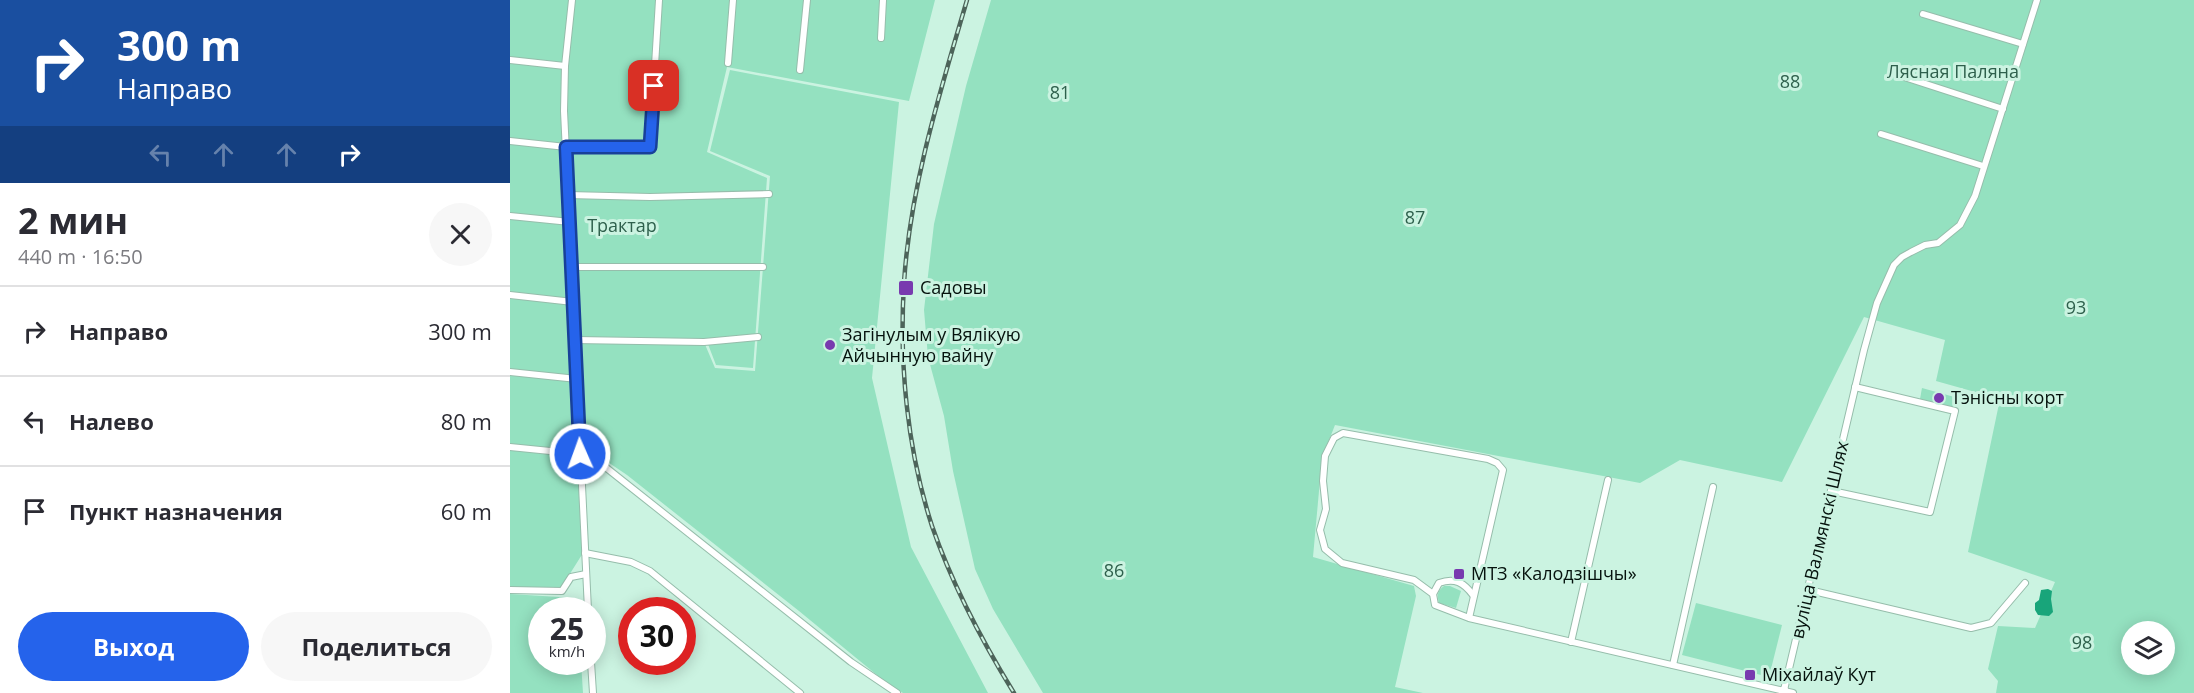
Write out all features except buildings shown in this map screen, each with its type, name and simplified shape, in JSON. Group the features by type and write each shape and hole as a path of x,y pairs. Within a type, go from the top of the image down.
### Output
{"street":[{"path":"572,0 565,66 566,147 587,597"},
{"path":"510,141 566,147 650,147 659,0"},
{"path":"729,63 733,0"},
{"path":"800,70 807,0"},
{"path":"881,38 883,0"},
{"name":"вуліца Валмянскі Шлях","path":"1783,692 1864,350 1880,295 1894,266 1902,257 1924,245 1938,243 1960,225 1975,196 2037,0"},
{"path":"1923,14 2023,44"},
{"path":"510,60 565,66"},
{"path":"1898,75 2003,109"},
{"path":"1881,134 1983,166"},
{"path":"568,195 650,197 769,194"},
{"path":"510,216 570,222"},
{"path":"573,267 763,267"},
{"path":"510,296 573,302"},
{"path":"575,340 704,342 758,337"},
{"path":"510,372 577,379"},
{"path":"1832,491 1930,512 1955,411 1855,387"},
{"path":"1433,594 1414,580 1342,563 1325,549 1320,530 1326,509 1323,481 1325,456 1334,438 1343,433 1488,459 1497,463 1503,470 1469,618"},
{"path":"510,447 580,454 604,466 851,662 897,693"},
{"path":"1571,642 1608,480"},
{"path":"1673,665 1713,487"},
{"path":"585,553 631,562 650,571 800,693"},
{"path":"510,590 562,591 571,577 586,574"},
{"path":"1473,595 1465,585 1453,580 1439,583 1433,594 1433,600 1440,609 1469,618 1793,693"},
{"path":"1809,590 1971,628 1991,623 2025,583"},
{"path":"592,675 593,693"}],"green space":[{"name":"Трактар","path":"510,0 935,0 909,101 727,67 707,152 767,178 753,368 716,365 706,339 572,337 583,553 561,588 510,588"},
{"path":"991,0 2194,0 2194,693 1996,693 1998,681 1988,669 1998,626 2035,628 2055,582 1968,552 2000,399 1936,381 1945,340 1864,317 1782,482 1680,460 1640,483 1335,425 1322,458 1313,557 1414,586 1416,596 1395,687 1423,693 1043,693 993,609 975,569 953,471 944,416 928,357 924,310 934,224 966,86"},
{"path":"730,70 899,102 872,378 911,547 988,693 903,693 883,680 627,475 584,446 581,340 704,342 715,368 755,371 770,176 710,151"},
{"name":"Тэнісны корт","path":"1922,388 1958,398 1956,408 1920,399"},
{"path":"1444,586 1461,591 1456,608 1439,603 1438,593"},
{"path":"510,594 559,597 528,597 528,675 582,675 583,693 510,693"},
{"path":"1696,603 1782,625 1769,677 1682,655"}],"shaded area":[{"path":"2041,590 2052,591 2053,612 2049,616 2038,615 2035,603 2039,600"}],"railway":[{"path":"967,0 928,140 913,211 904,283 904,375 916,467 932,526 968,612 1014,693"}],"place":[{"name":"Садовы","path":"906,288"},
{"name":"Загінулым у Вялікую Айчынную вайну","path":"830,345"},
{"name":"Тэнісны корт","path":"1939,398"},
{"name":"МТЗ «Калодзішчы»","path":"1459,574"},
{"name":"Міхайлаў Кут","path":"1750,675"}],"route":[{"path":"580,454 566,147 650,147 654,86"}],"park label":[{"name":"Лясная Паляна","path":"1953,72"},
{"name":"88","path":"1790,82"},
{"name":"81","path":"1060,93"},
{"name":"87","path":"1415,218"},
{"name":"93","path":"2076,308"},
{"name":"86","path":"1114,571"},
{"name":"98","path":"2082,643"}]}
